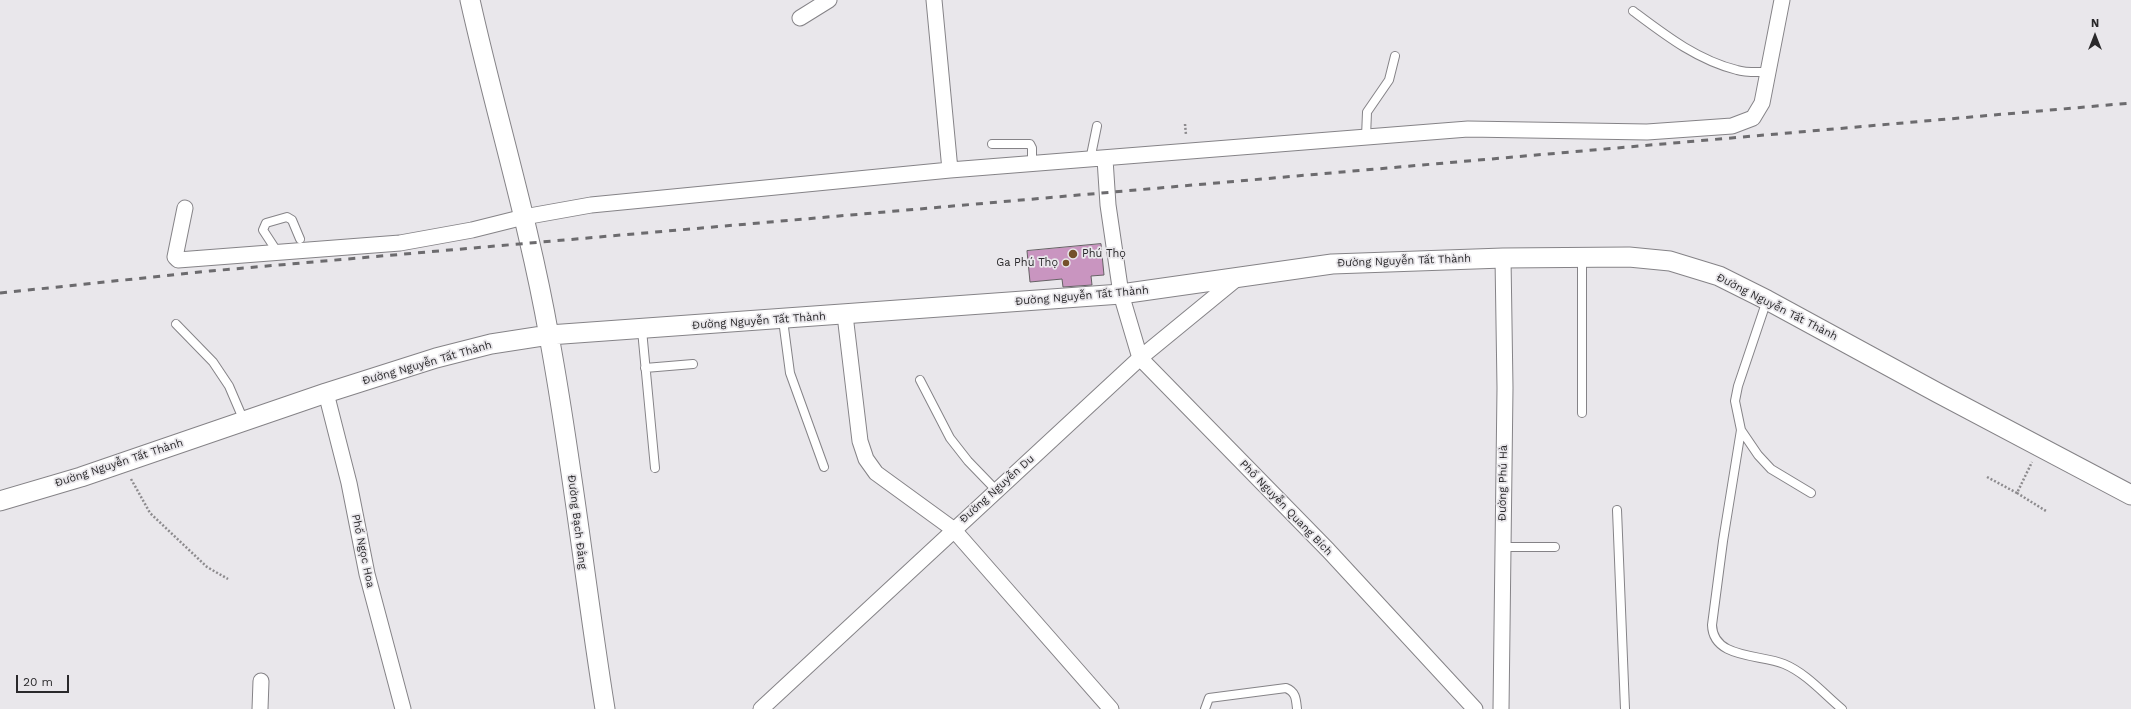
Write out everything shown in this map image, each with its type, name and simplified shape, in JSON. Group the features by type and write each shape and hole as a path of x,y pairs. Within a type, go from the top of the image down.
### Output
{"street":[{"name":"Đường Bạch Đằng","path":"470,0 524,217 549,335 570,463 587,601 605,709"},
{"path":"800,18 829,0"},
{"path":"934,0 950,170"},
{"path":"185,208 175,256 178,260 400,243 472,230 524,217 596,204 950,170 1475,128 1647,132 1732,126 1743,123 1752,118 1759,110 1782,0"},
{"name":"Phố Nguyễn Quang Bích","path":"1098,159 1108,206 1121,294 1140,358 1328,550 1476,709"},
{"name":"Đường Nguyễn Tất Thành","path":"0,501 121,463 326,393 436,358 491,344 549,335 783,320 1121,294 1332,264 1503,258 1582,257 1629,257 1670,261 1719,276 1767,300 2131,495"},
{"name":"Đường Phú Hà","path":"1501,709 1505,388 1503,258"},
{"name":"Đường Nguyễn Du","path":"760,709 953,529 1140,358 1240,276"},
{"path":"845,315 860,441 866,459 876,473 953,529 1111,709"},
{"name":"Phố Ngọc Hoa","path":"326,393 349,483 367,574 403,709"},
{"path":"260,709 261,681"}],"lane":[{"path":"1633,11 1671,40 1698,55 1738,71 1768,72"},
{"path":"1366,137 1367,112 1389,80 1395,56"},
{"path":"1097,126 1098,159"},
{"path":"992,144 1030,144 1032,148 1032,164"},
{"path":"278,253 263,230 266,223 287,217 292,220 300,239"},
{"path":"1582,257 1582,413"},
{"path":"1767,300 1738,386 1735,401 1741,430 1723,541 1712,625 1712,636 1719,644 1745,655 1783,663 1794,669 1842,709"},
{"path":"783,320 790,373 824,468"},
{"path":"176,324 213,362 230,386 244,421"},
{"path":"642,330 655,468"},
{"path":"646,368 693,364"},
{"path":"920,380 950,438 968,461 996,490"},
{"path":"1741,430 1758,455 1771,469 1811,493"},
{"path":"1617,510 1625,709"},
{"path":"1502,547 1555,547"},
{"path":"1205,709 1209,698 1286,688 1291,690 1296,696 1297,709"}],"path":[{"path":"2017,493 2039,447"},
{"path":"121,463 150,513 207,567 228,579"},
{"path":"1987,477 2017,493 2046,512"}],"building":[{"name":"Ga Phú Thọ","path":"1101,244 1104,275 1091,276 1092,285 1063,287 1062,279 1030,282 1027,251"}],"railway":[{"path":"0,293 210,271 2131,103"}],"place":[{"name":"Phú Thọ","path":"1073,254"},
{"name":"Ga Phú Thọ","path":"1066,263"}]}
